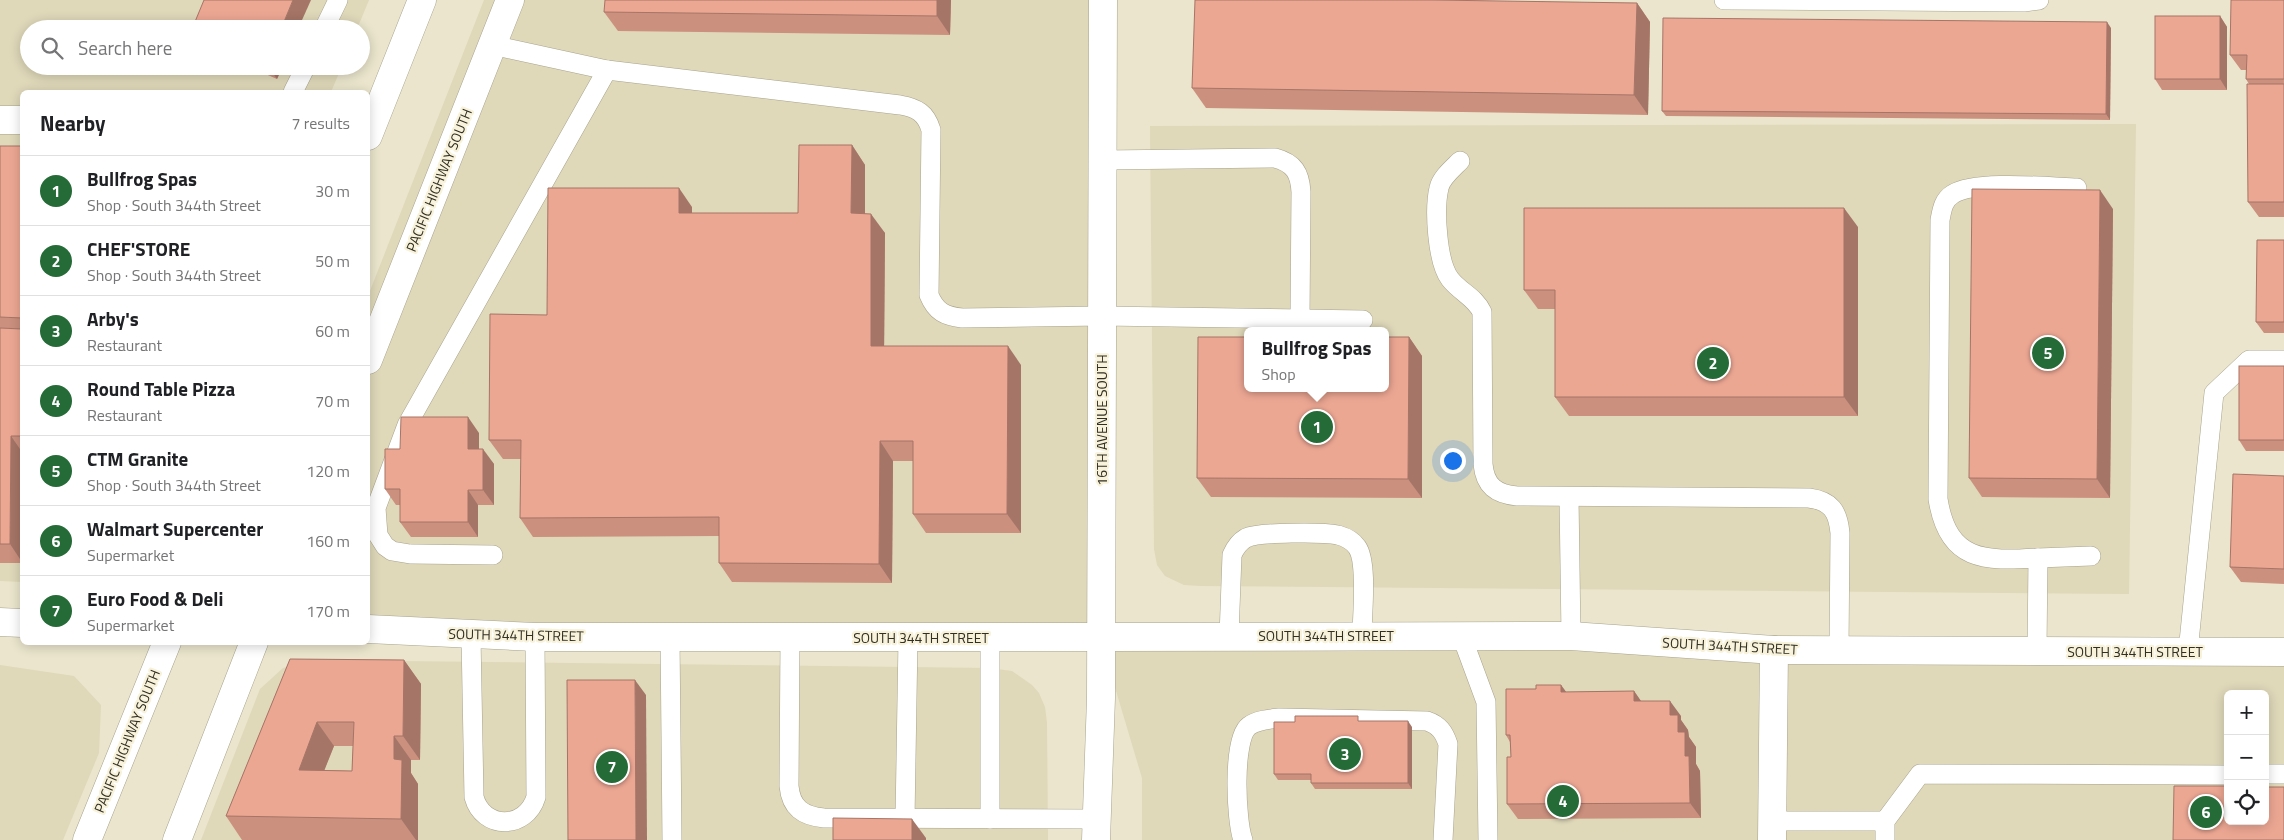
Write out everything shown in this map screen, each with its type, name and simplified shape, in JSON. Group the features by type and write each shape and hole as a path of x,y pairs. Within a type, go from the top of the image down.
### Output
{"street":[{"path":"370,127 422,0"},
{"name":"PACIFIC HIGHWAY SOUTH","path":"370,355 510,0"},
{"name":"16TH AVENUE SOUTH","path":"1096,829 1101,698 1103,0"},
{"path":"0,120 20,120"},
{"path":"0,622 20,623"},
{"name":"SOUTH 344TH STREET","path":"370,629 471,636 535,637 670,636 908,639 1362,635 1462,637 1571,636 1774,650 2284,652"},
{"name":"PACIFIC HIGHWAY SOUTH","path":"88,840 166,645"},
{"path":"177,840 253,645"},
{"path":"1772,830 1774,650"}],"lane":[{"path":"328,20 338,0"},
{"path":"1724,0 2024,2 2039,0"},
{"path":"492,45 608,70 900,105 918,110 926,117 931,130 929,295 938,310 945,315 962,318 1102,316 1363,320"},
{"path":"493,555 410,554 392,551 385,546 378,535 376,508 407,425 608,70"},
{"path":"294,90 302,75"},
{"path":"1104,160 1275,158 1293,167 1300,180 1302,192 1300,320"},
{"path":"1460,161 1448,173 1439,188 1438,238 1442,262 1449,278 1478,302 1482,312 1484,473 1492,488 1504,495 1809,498 1827,503 1838,515 1840,533 1839,651"},
{"path":"2077,188 1970,187 1952,194 1943,205 1940,220 1938,499 1942,521 1952,541 1971,555 2014,559 2091,556"},
{"path":"2188,652 2214,392 2250,360 2284,360"},
{"path":"1569,497 1571,636"},
{"path":"1230,636 1232,555 1244,538 1263,534 1330,534 1346,538 1357,546 1361,556 1362,569 1362,635"},
{"path":"2037,651 2038,558"},
{"path":"471,636 474,797 481,813 493,820 500,821 517,820 523,817 531,810 536,797 535,637"},
{"path":"670,636 672,840"},
{"path":"790,637 790,786 794,804 801,812 811,817 990,819 1096,829"},
{"path":"1462,637 1486,702 1488,840"},
{"path":"990,638 990,819"},
{"path":"905,819 908,639"},
{"path":"1243,840 1240,827 1238,766 1240,743 1247,726 1255,722 1279,718 1426,721 1436,724 1445,734 1448,744 1443,840"},
{"path":"1885,840 1885,820 1920,774 2224,774"},
{"path":"2269,774 2284,774"},
{"path":"1772,830 1885,820"}],"shaded area":[{"path":"0,0 369,0 361,20 20,20 20,75 338,75 332,90 20,90 20,582 0,581"},
{"path":"484,0 1103,0 1101,637 2284,652 2284,840 1142,840 1142,778 1100,637 370,629 370,291"},
{"path":"2136,124 2129,594 1201,586 1184,585 1165,576 1157,565 1154,549 1150,126"},
{"path":"308,660 989,668 1012,671 1032,685 1039,693 1045,707 1047,723 1048,840 201,840 260,689 283,668"},
{"path":"0,665 74,676 101,705 99,753 63,840 0,840"}],"building":[{"path":"204,0 293,0 285,20 196,20"},
{"path":"605,0 937,0 937,16 604,12"},
{"path":"1195,0 1433,0 1637,3 1634,95 1192,88"},
{"path":"2231,0 2284,0 2284,79 2246,79 2247,55 2230,55"},
{"path":"2155,16 2220,16 2220,79 2155,79"},
{"path":"1663,18 2107,22 2106,114 1662,111"},
{"path":"2247,84 2284,84 2284,202 2248,202"},
{"path":"799,145 852,145 851,213 871,214 871,346 1008,346 1007,514 913,514 913,441 880,441 879,564 719,563 719,517 520,518 521,440 489,440 490,314 547,315 548,188 679,188 679,213 798,213"},
{"path":"0,146 20,146 20,318 0,317"},
{"path":"1972,189 2100,190 2097,479 1969,478"},
{"path":"1524,208 1844,208 1844,397 1555,397 1555,290 1524,290"},
{"path":"2257,240 2284,240 2284,322 2256,322"},
{"path":"0,328 20,329 20,436 11,436 10,544 0,544"},
{"path":"1198,337 1244,337 1244,392 1389,392 1389,337 1409,337 1408,479 1197,478"},
{"path":"2239,366 2284,366 2284,440 2239,440"},
{"path":"401,417 468,417 468,449 483,449 483,490 468,490 468,522 400,522 400,489 385,489 385,449 400,449"},
{"path":"2233,474 2284,476 2284,569 2230,567"},
{"path":"290,659 404,660 403,736 394,736 394,759 402,760 401,819 226,816","holes":["317,722 354,722 352,771 299,770"]},
{"path":"567,680 635,680 636,840 568,840"},
{"path":"1536,685 1561,685 1561,692 1634,691 1634,701 1670,701 1670,715 1678,715 1678,732 1685,732 1685,756 1689,756 1690,803 1507,804 1507,757 1511,757 1510,735 1506,735 1506,689 1536,689"},
{"path":"1295,716 1358,716 1358,721 1408,721 1408,783 1311,783 1311,774 1274,774 1274,722 1295,722"},
{"path":"2174,786 2224,786 2224,825 2269,825 2269,787 2284,787 2284,840 2173,840"},
{"path":"833,818 912,819 912,840 833,840"}],"place":[{"name":"CTM Granite","path":"2048,353"},
{"name":"CHEF'STORE","path":"1713,363"},
{"name":"Bullfrog Spas","path":"1317,427"},
{"name":"Arby's","path":"1345,754"},
{"name":"Euro Food & Deli","path":"612,767"},
{"name":"Round Table Pizza","path":"1563,801"},
{"name":"Walmart Supercenter","path":"2206,812"}]}
